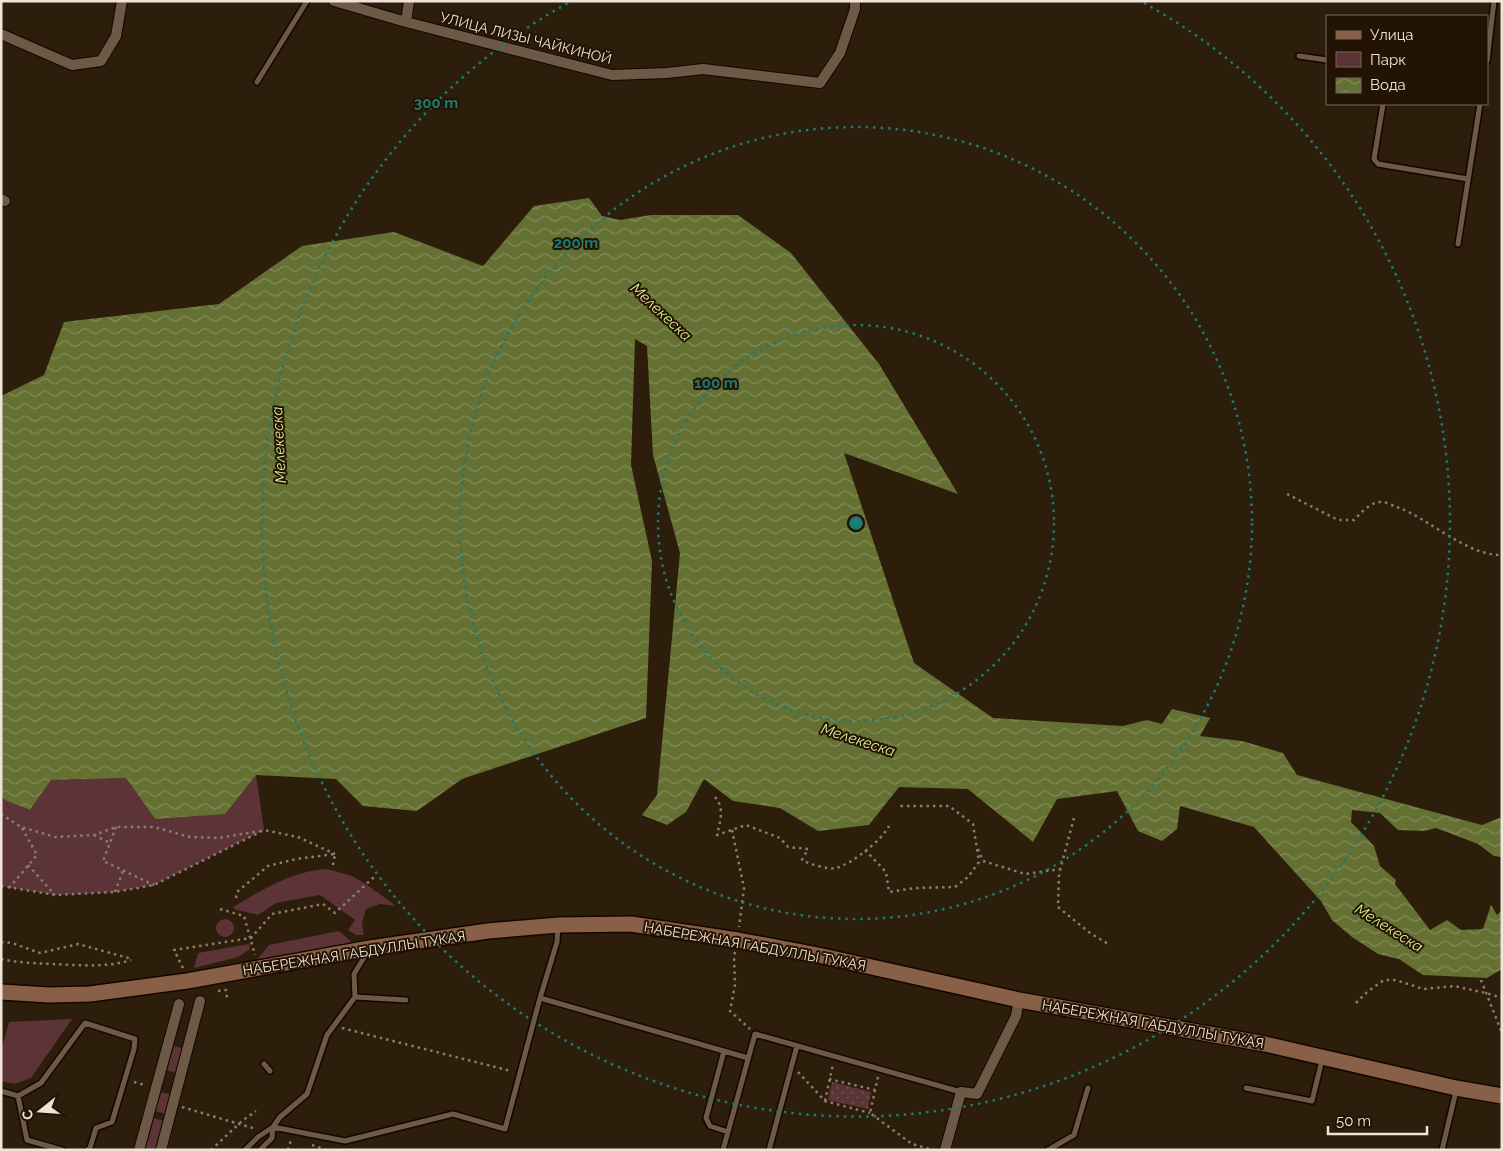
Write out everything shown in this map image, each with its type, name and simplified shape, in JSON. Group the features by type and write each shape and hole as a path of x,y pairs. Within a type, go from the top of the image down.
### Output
{"main road":[{"name":"НАБЕРЕЖНАЯ ГАБДУЛЛЫ ТУКАЯ","path":"1,992 49,995 90,994 187,981 370,948 488,931 559,925 631,924 738,940 818,955 1019,1000 1265,1044 1456,1088 1502,1096"}],"street":[{"path":"1,34 72,65 101,61 116,36 122,1"},
{"name":"УЛИЦА ЛИЗЫ ЧАЙКИНОЙ","path":"334,1 406,22 612,75 667,73 703,69 820,83 840,53 855,9 855,1"},
{"path":"406,22 410,1"},
{"path":"945,1150 960,1092 977,1094 1016,1016 1019,1000"},
{"path":"161,1150 200,1001"},
{"path":"139,1150 179,1004"}],"lane":[{"path":"257,82 307,1"},
{"path":"1488,52 1494,1"},
{"path":"1299,56 1326,60"},
{"path":"1383,105 1374,159 1378,164 1468,179"},
{"path":"1458,244 1480,105"},
{"path":"271,1130 345,1141 453,1114 505,1129 557,942 559,925"},
{"path":"245,1150 271,1130 280,1117 307,1094 327,1035 355,997 354,974 370,948"},
{"path":"355,997 406,1000"},
{"path":"540,998 748,1058"},
{"path":"1,1091 18,1096 41,1083 85,1022 135,1039 134,1049 112,1122 96,1128 90,1148 87,1150"},
{"path":"723,1150 755,1034 960,1092"},
{"path":"769,1150 797,1046"},
{"path":"724,1051 706,1118 710,1126 728,1132"},
{"path":"1246,1088 1312,1101 1323,1057"},
{"path":"264,1064 270,1071"},
{"path":"1048,1150 1074,1135 1088,1088"},
{"path":"1442,1150 1456,1088"},
{"path":"18,1096 27,1140 62,1150"},
{"path":"260,1150 272,1138 271,1130"}],"path":[{"path":"1287,494 1338,520 1354,520 1370,506 1382,502 1411,512 1473,549 1497,555 1502,554"},
{"path":"714,797 718,801 721,814 717,835 746,825 780,838 788,846 808,849 802,860 811,864 835,868 856,858 886,833 889,826"},
{"path":"865,850 886,872 889,892 914,888 955,886 968,877 979,862 973,824 949,806 898,806"},
{"path":"1,814 21,827 56,837 94,835 116,827 154,827 190,836 218,838 264,830 298,837 335,854"},
{"path":"1074,818 1059,874 1058,907 1090,933 1110,945"},
{"path":"9,888 37,855 21,827"},
{"path":"116,827 103,862 154,885"},
{"path":"1,886 56,895 115,892 154,885 264,830"},
{"path":"94,835 110,843"},
{"path":"976,843 982,861 1025,874 1060,869"},
{"path":"333,865 335,854"},
{"path":"236,898 237,892 268,866 296,859 335,854"},
{"path":"28,865 56,895"},
{"path":"115,892 123,871"},
{"path":"185,973 174,950 251,938 272,914 323,904 335,912 374,877"},
{"path":"220,909 244,916 256,955"},
{"path":"1,942 12,943 40,953 78,944 132,959 125,962 90,966 16,962 1,959"},
{"path":"1356,1003 1367,992 1384,980 1396,980 1423,989 1454,986 1502,998"},
{"path":"1481,980 1502,1031"},
{"path":"217,991 226,990 227,998"},
{"path":"333,1026 520,1073"},
{"path":"825,1102 834,1056"},
{"path":"792,1065 825,1102 870,1113 912,1144 933,1150"},
{"path":"870,1113 880,1069"},
{"path":"830,1079 875,1090"},
{"path":"125,1080 156,1088"},
{"path":"174,1104 239,1124 271,1130 292,1138 288,1150"},
{"path":"211,1150 256,1111"},
{"path":"309,1144 326,1150"}],"green space":[{"path":"256,775 264,830 154,885 115,892 55,895 1,886 1,797 30,810 51,780 126,778 155,819"},
{"path":"327,869 352,876 396,906 380,904 366,909 362,923 364,935 356,935 348,930 355,920 320,895 276,903 258,915 234,909 233,907 290,877"},
{"path":"225,919 231,922 234,928 231,934 225,937 219,934 216,928 219,922"},
{"path":"339,931 353,943 257,960 269,945"},
{"path":"249,944 250,949 238,957 194,968 198,953"},
{"path":"72,1019 31,1078 14,1084 1,1081 1,1051 9,1022"},
{"path":"174,1046 185,1049 178,1074 167,1070"},
{"path":"832,1082 871,1092 868,1109 828,1100"},
{"path":"161,1092 172,1095 166,1114 155,1111"},
{"path":"154,1118 164,1121 156,1150 145,1150"}],"water":[{"name":"Мелекеска","path":"589,198 602,216 620,220 651,215 738,215 791,253 879,364 958,494 844,453 914,663 993,718 1123,726 1147,720 1162,724 1172,709 1210,718 1200,736 1242,741 1283,753 1297,775 1482,825 1499,818 1502,819 1502,857 1494,856 1478,844 1436,828 1424,831 1398,830 1380,813 1352,810 1351,822 1374,846 1380,866 1396,880 1395,884 1430,930 1447,920 1461,930 1483,929 1491,905 1497,915 1502,910 1502,969 1487,978 1423,975 1399,959 1378,954 1352,937 1332,920 1321,901 1254,827 1180,806 1177,829 1162,841 1138,831 1117,791 1057,799 1033,842 968,789 899,787 869,825 818,831 780,808 733,801 704,779 686,812 667,825 642,815 657,795 680,553 653,455 647,346 635,339 631,465 652,561 646,718 462,779 417,811 363,806 336,779 256,775 225,814 155,819 126,778 51,780 30,810 1,797 1,396 44,375 64,322 219,304 302,246 394,232 483,266 534,206"}]}
